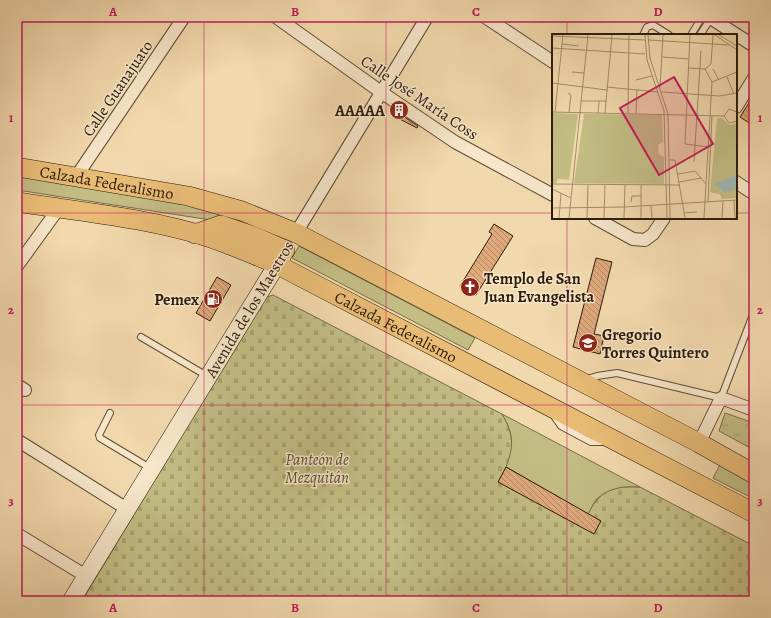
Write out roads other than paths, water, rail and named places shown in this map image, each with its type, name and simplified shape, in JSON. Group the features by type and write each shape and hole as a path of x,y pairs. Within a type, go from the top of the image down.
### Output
{"main road":[{"name":"Calzada Federalismo","path":"21,166 188,196 242,211 296,233 699,443 754,474"},
{"name":"Calzada Federalismo","path":"17,202 139,221 195,234 244,250 281,257 548,406 754,513"}],"street":[{"name":"Calle Guanajuato","path":"76,176 184,17"},
{"name":"Calle José María Coss","path":"276,17 381,92 455,142 552,194"},
{"name":"Avenida de los Maestros","path":"71,601 427,17"},
{"path":"485,17 552,61"},
{"path":"707,17 735,34"},
{"path":"737,36 754,46"},
{"path":"737,105 754,78"},
{"path":"737,183 754,194"},
{"path":"17,266 59,208"},
{"path":"597,219 633,239 645,240 652,234 663,219"},
{"path":"699,443 721,398 754,410"},
{"path":"17,440 127,509"},
{"path":"17,534 86,576"}],"lane":[{"path":"692,34 707,17"},
{"path":"700,34 707,17"},
{"path":"643,34 647,27 653,25 667,34"},
{"path":"580,382 597,376 617,373 721,398 754,312"},
{"path":"141,337 208,376"},
{"path":"110,413 99,435 100,438 151,469"}],"place":[{"name":"AAAAA","path":"399,110"},
{"name":"Templo de San Juan Evangelista","path":"470,287"},
{"name":"Pemex","path":"213,299"},
{"name":"Gregorio Torres Quintero","path":"588,343"}],"park label":[{"name":"Panteón de Mezquitán","path":"317,468"}]}
